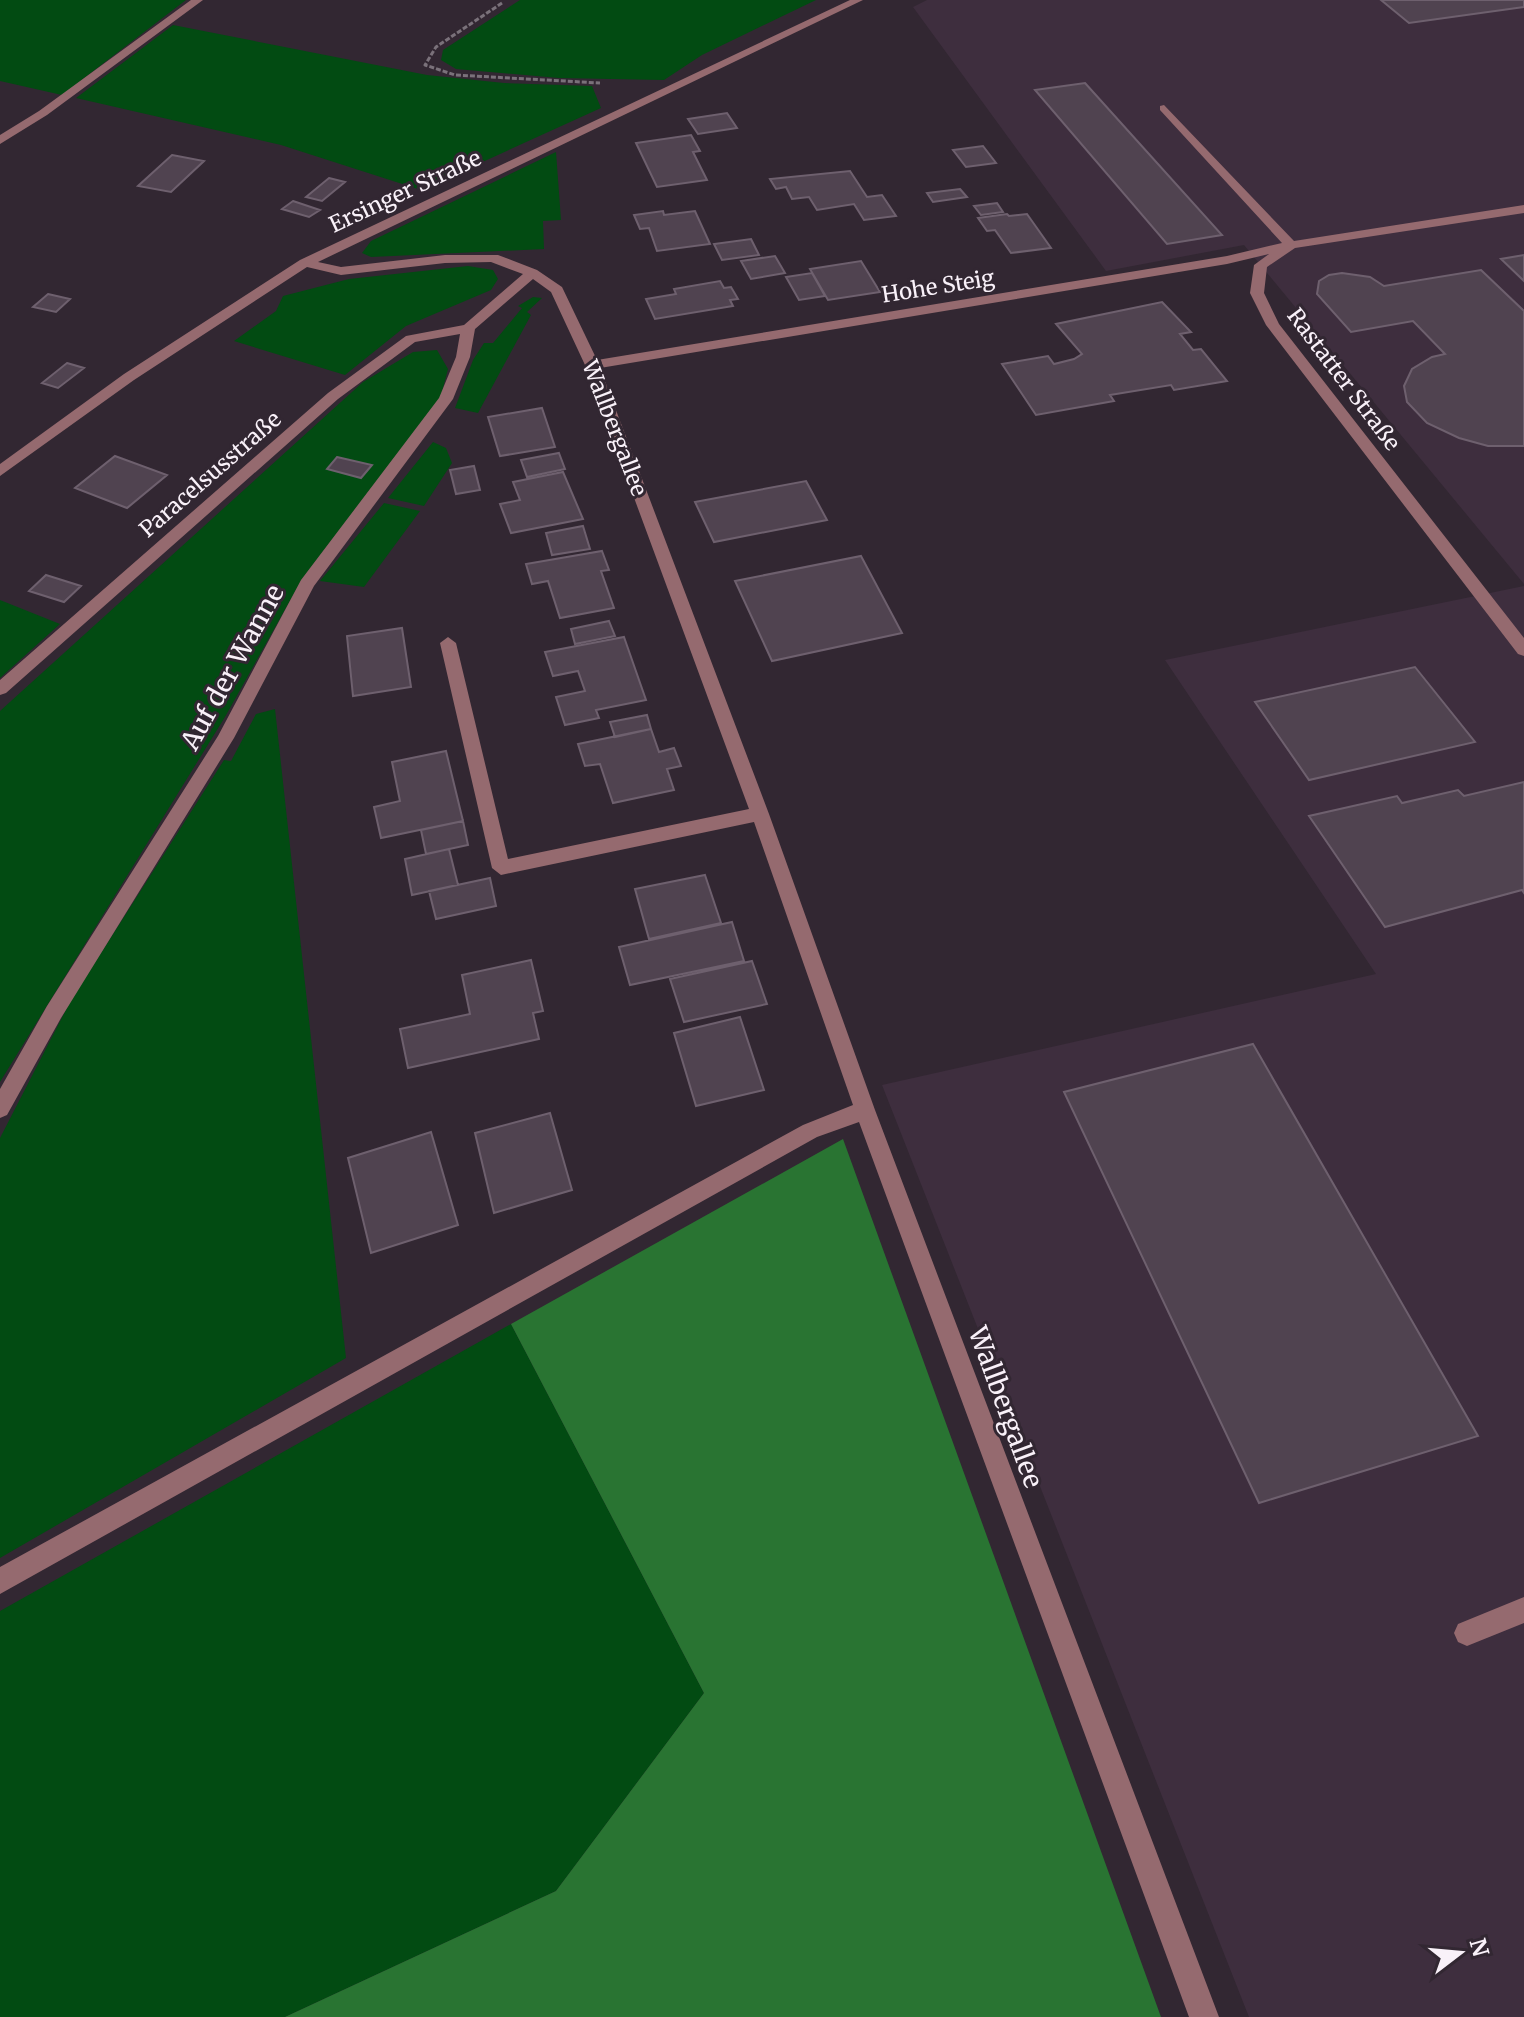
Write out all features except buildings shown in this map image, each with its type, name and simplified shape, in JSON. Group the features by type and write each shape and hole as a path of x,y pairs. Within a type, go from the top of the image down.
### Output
{"street":[{"path":"0,140 43,113 198,0"},
{"name":"Ersinger Straße","path":"0,471 129,377 305,263 858,0"},
{"path":"1164,108 1291,245"},
{"name":"Rastatter Straße","path":"1524,209 1291,245 1261,265 1257,293 1273,325 1524,650"},
{"name":"Hohe Steig","path":"592,365 1227,260 1291,245"},
{"name":"Wallbergallee","path":"305,263 341,271 445,259 493,258 532,273 557,290 592,365 760,814 865,1110 1204,2017"},
{"path":"468,328 532,273"},
{"name":"Paracelsusstraße","path":"0,689 333,396 411,339 468,328"},
{"name":"Auf der Wanne","path":"0,1109 54,1012 225,738 307,584 446,399 463,357 468,328"},
{"path":"448,643 501,868 760,814"},
{"path":"0,1581 810,1131 865,1110"},
{"path":"1467,1633 1524,1610"}],"path":[{"path":"502,3 436,47 425,65 455,75 657,86 668,91"}],"shaded area":[{"path":"927,0 1524,0 1524,584 1244,245 1106,271 913,7"},
{"path":"1524,586 1524,2017 1249,2017 882,1085 1376,974 1165,660"}],"green space":[{"path":"0,0 186,0 62,95 0,81"},
{"path":"520,0 816,0 702,55 664,80 559,78 456,69 441,60 443,50"},
{"path":"173,25 427,75 504,83 592,86 601,108 421,190 281,145 76,98"},
{"path":"556,152 561,220 543,221 544,249 371,257 362,253 371,241"},
{"path":"468,266 493,270 498,279 491,290 406,326 345,375 234,341 276,311 283,296 349,279"},
{"path":"533,297 542,298 527,312 531,315 478,413 455,408 473,360 484,343 493,343 522,308 518,306"},
{"path":"437,350 448,369 441,396 302,579 225,717 0,1082 0,711 363,382 413,352"},
{"path":"433,442 446,448 452,463 424,506 388,498"},
{"path":"384,503 420,511 364,587 320,581"},
{"path":"0,600 60,624 0,678"},
{"path":"275,709 346,1358 0,1558 0,1138 71,1000 224,760 231,761 256,714"},
{"path":"843,1139 1161,2017 285,2017 556,1891 704,1693 511,1324"},
{"path":"511,1324 704,1693 556,1891 285,2017 0,2017 0,1611"}]}
